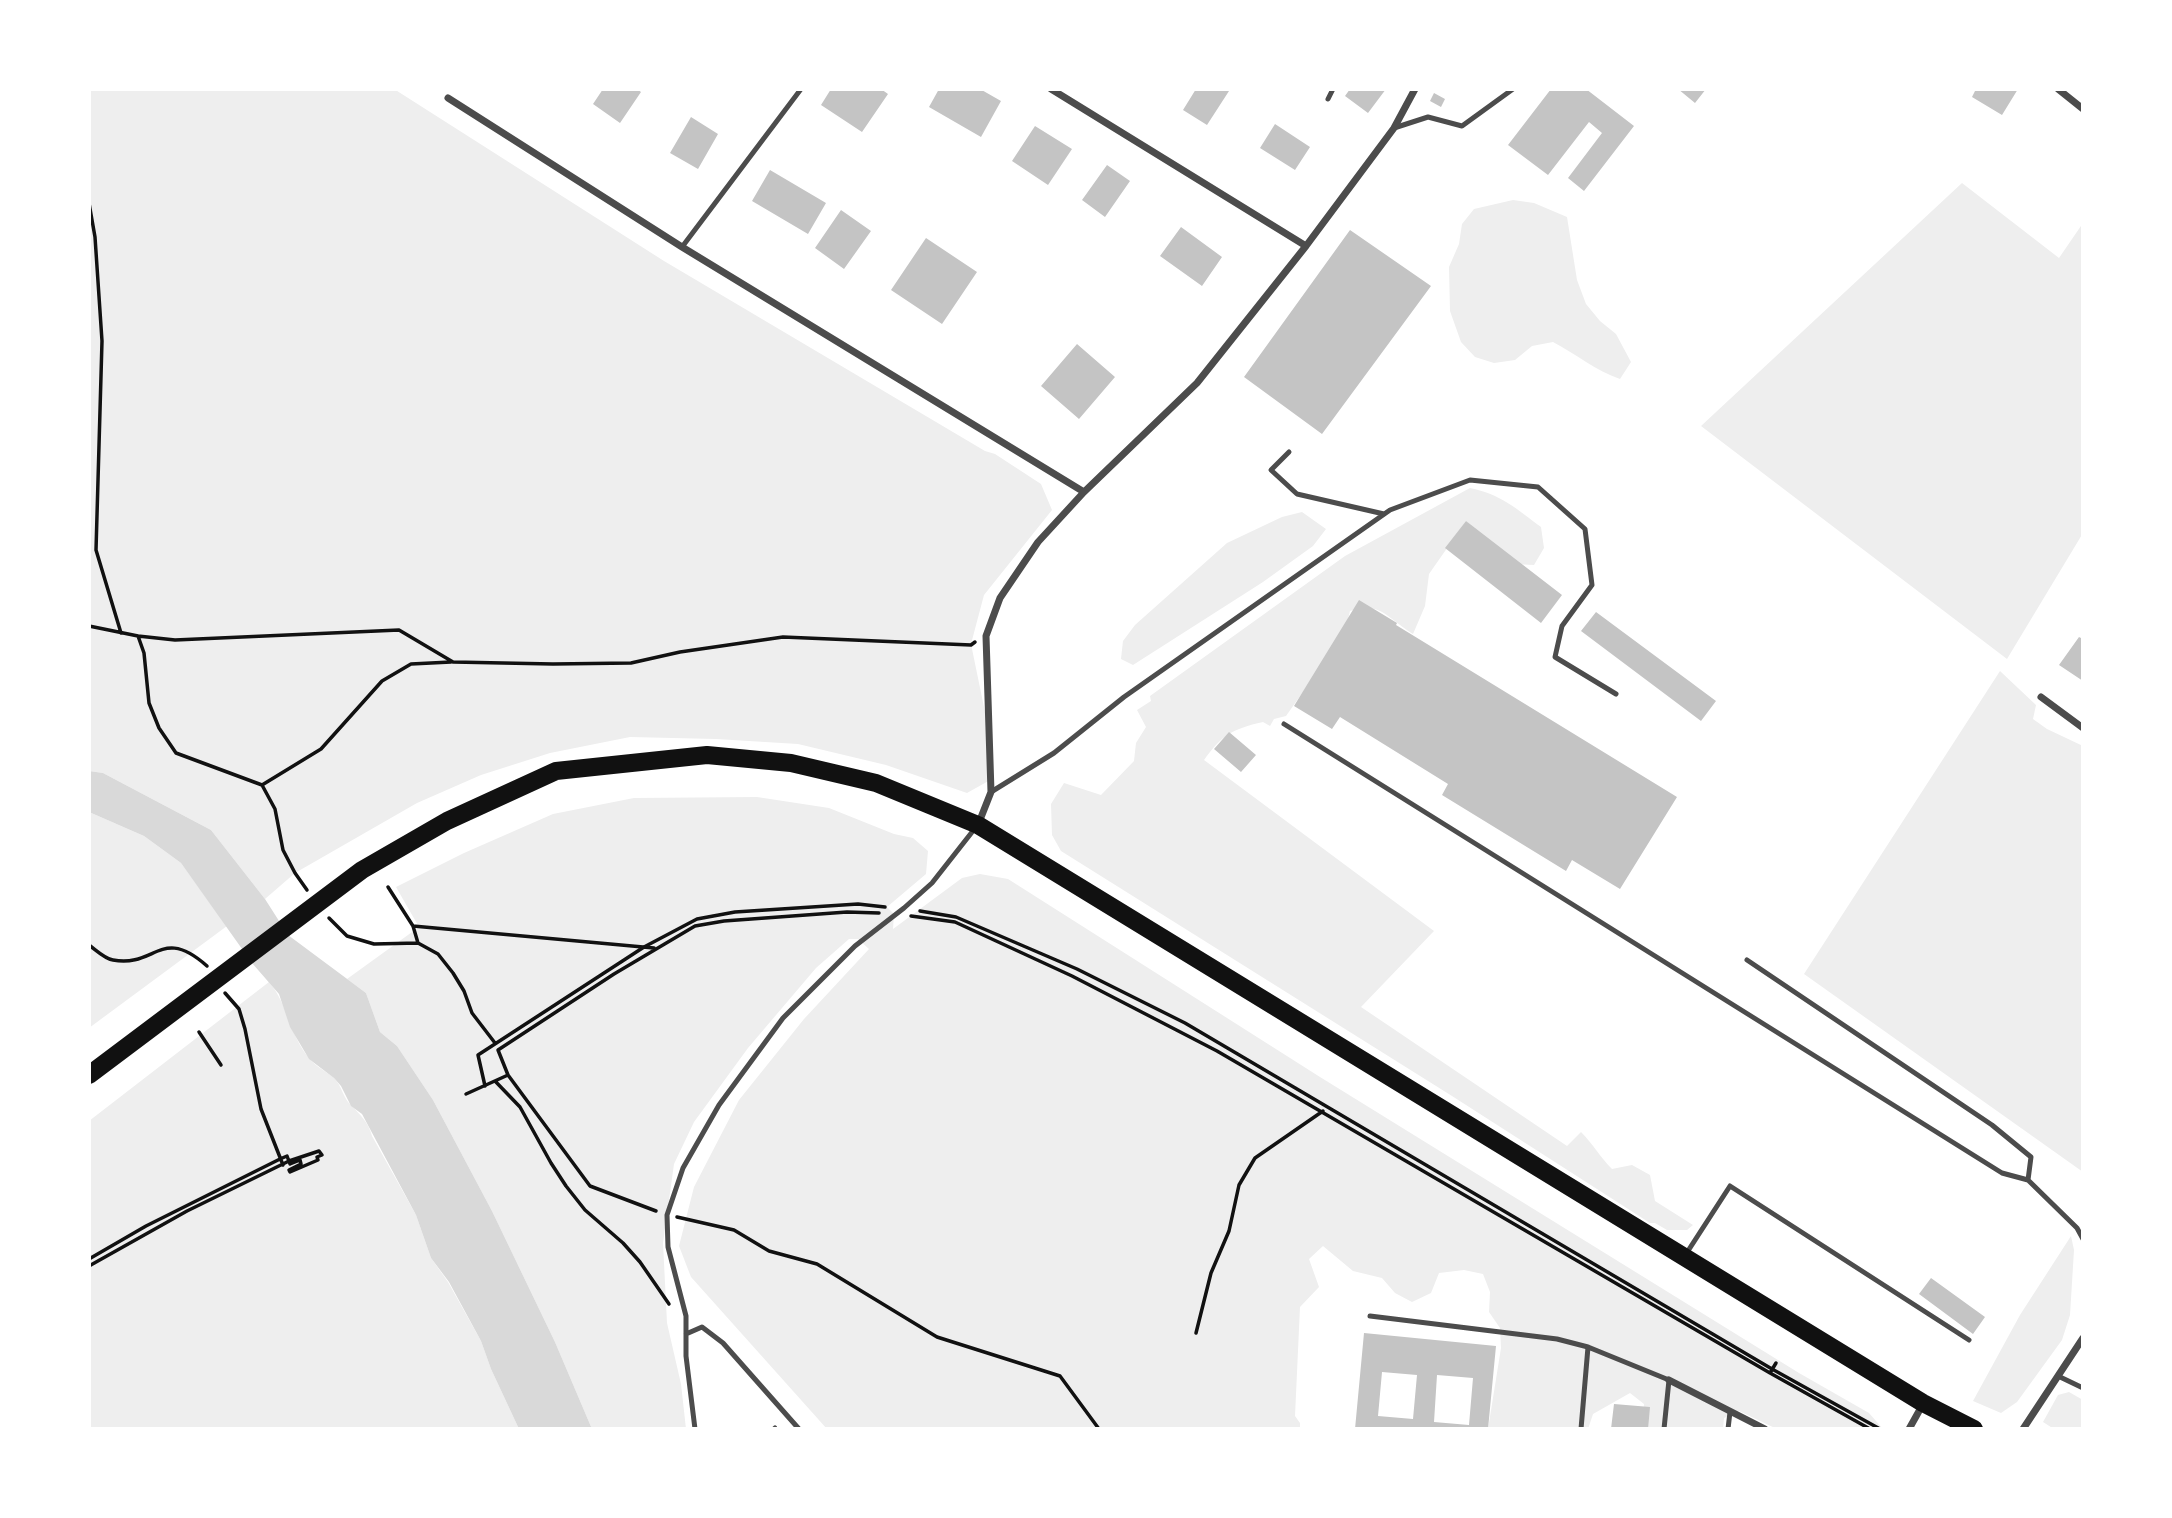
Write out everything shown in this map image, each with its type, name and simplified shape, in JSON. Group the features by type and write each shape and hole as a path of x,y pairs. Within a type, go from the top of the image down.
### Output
{"main road":[{"path":"89,1076 362,870 447,821 556,771 707,755 791,763 876,783 978,825 1923,1403 1974,1429"}],"street":[{"path":"1051,89 1306,246"},
{"path":"978,825 991,792 986,636 1000,598 1038,542 1084,492 1197,383 1306,246 1394,128 1415,89"},
{"path":"2058,89 2083,109"},
{"path":"448,97 682,247 1084,492"},
{"path":"2041,697 2083,728"},
{"path":"2024,1429 2083,1338"},
{"path":"1668,1380 1766,1429"},
{"path":"1909,1429 1923,1403"}],"lane":[{"path":"682,247 801,89"},
{"path":"1328,99 1333,89"},
{"path":"1394,128 1427,117 1462,125 1513,89"},
{"path":"1289,452 1272,470 1297,494 1384,514"},
{"path":"991,792 1054,752 1124,697 1384,514 1470,480 1538,487 1585,529 1592,585 1562,626 1555,657 1616,694"},
{"path":"1284,724 2002,1173 2028,1180 2077,1228 2083,1239"},
{"path":"695,1429 686,1316 668,1247 667,1215 682,1168 719,1105 783,1018 855,946 932,883 978,825"},
{"path":"1747,960 1992,1125 2031,1157 2028,1180"},
{"path":"1684,1257 1730,1186 1969,1340"},
{"path":"1370,1317 1557,1339 1588,1347 1668,1380 1664,1429"},
{"path":"686,1334 702,1327 723,1343 799,1429"},
{"path":"1581,1429 1588,1347"},
{"path":"2058,1376 2083,1388"},
{"path":"1728,1429 1730,1412"}],"path":[{"path":"89,203 102,341 96,550 121,633"},
{"path":"89,626 175,640 398,630 453,662"},
{"path":"138,636 144,653 149,703 159,728 176,753 262,785 275,809 284,850 295,873 309,892"},
{"path":"262,785 321,749 382,681 411,664 631,663 680,652 783,637 971,645 986,636"},
{"path":"388,887 413,926 418,943"},
{"path":"485,1086 478,1055 644,947 697,919 735,912 858,904 956,917 1077,969 1185,1023 1771,1371 1880,1429"},
{"path":"322,911 347,936 374,944 418,943 438,954 464,990 472,1013 498,1050"},
{"path":"413,926 656,948"},
{"path":"89,945 112,960 137,959 173,947 192,953 207,966"},
{"path":"222,988 239,1009 261,1110 283,1164"},
{"path":"199,1032 221,1065"},
{"path":"1217,1051 1870,1429"},
{"path":"508,1075 590,1186 667,1215 734,1230 769,1251 817,1264 937,1337 1060,1376 1099,1429"},
{"path":"466,1094 495,1081 505,1089 527,1118 566,1186 605,1230 623,1243 640,1262 672,1309"},
{"path":"1196,1334 1211,1273 1229,1231 1239,1185 1255,1157 1323,1111"},
{"path":"89,1266 187,1211 283,1164 290,1163 300,1160 301,1164 289,1170 290,1172 318,1160 317,1157 322,1155 319,1151 290,1163"},
{"path":"89,1259 146,1226 280,1159 287,1156 290,1163"},
{"path":"1771,1371 1776,1363"}],"shaded area":[{"path":"89,89 394,89 664,261 985,451 995,454 1041,484 1052,510 984,595 971,644 993,751 992,779 967,793 886,765 798,744 630,737 550,753 481,775 417,803 295,873 265,899 211,830 103,773 89,771"},
{"path":"1962,183 2059,258 2083,223 2083,533 2007,659 1701,426"},
{"path":"1513,200 1534,203 1567,217 1577,280 1586,304 1600,321 1616,334 1631,362 1620,379 1553,342 1532,346 1515,360 1494,363 1475,357 1461,342 1450,311 1449,267 1459,244 1462,224 1474,209"},
{"path":"1470,488 1499,498 1541,527 1544,548 1534,565 1513,564 1466,521 1429,574 1425,606 1413,634 1377,610 1360,608 1350,611 1345,632 1286,716 1274,719 1270,726 1263,722 1235,731 1216,744 1204,760 1434,931 1361,1007 1567,1146 1581,1132 1612,1169 1632,1165 1650,1175 1655,1201 1693,1225 1687,1230 1667,1230 1650,1223 1061,851 1052,835 1051,804 1064,783 1101,795 1134,761 1136,743 1146,727 1137,710 1151,701 1150,696 1345,556"},
{"path":"1302,512 1326,529 1313,546 1263,582 1133,665 1121,659 1123,641 1135,625 1227,543 1282,517"},
{"path":"2000,671 2036,705 2033,719 2047,729 2083,746 2083,1172 1804,974"},
{"path":"89,771 103,773 211,830 265,899 288,935 366,993 380,1032 397,1046 433,1100 492,1211 555,1342 592,1429 519,1429 481,1341 449,1282 431,1258 416,1215 362,1114 351,1106 334,1078 309,1059 290,1027 279,994 252,963 181,863 144,836 89,812"},
{"path":"757,797 829,808 894,834 913,838 928,851 926,874 887,907 894,914 893,929 962,878 980,874 1008,879 1320,1077 1799,1373 1869,1413 1883,1429 1777,1429 1739,1411 1724,1418 1723,1429 1642,1429 1644,1404 1630,1393 1593,1414 1588,1429 1488,1429 1501,1348 1500,1328 1489,1312 1490,1292 1483,1274 1464,1270 1439,1273 1431,1293 1412,1302 1395,1293 1382,1278 1353,1271 1323,1246 1309,1259 1319,1287 1300,1307 1295,1416 1300,1423 1300,1429 827,1429 691,1277 679,1246 694,1187 739,1100 804,1019 869,949 858,939 849,939 816,968 748,1048 694,1122 674,1164 663,1243 667,1323 681,1384 686,1429 592,1429 555,1342 492,1211 433,1100 397,1046 380,1032 366,993 347,979 419,927 396,887 464,853 553,814 634,798"},
{"path":"89,812 144,836 181,863 227,926 89,1028"},
{"path":"269,982 302,1049 312,1061 337,1081 348,1102 368,1126 416,1215 431,1258 448,1282 481,1341 519,1429 89,1429 89,1121"},
{"path":"2071,1236 2074,1250 2070,1315 2062,1340 2017,1402 2001,1413 1973,1401 2020,1315"},
{"path":"2069,1392 2083,1400 2083,1429 2054,1429 2043,1422 2058,1395"}],"building":[{"path":"603,89 637,89 641,92 620,123 593,104"},
{"path":"831,89 881,89 888,94 862,132 821,105"},
{"path":"939,89 980,89 1001,101 981,137 929,107"},
{"path":"1196,89 1229,91 1207,125 1183,110"},
{"path":"1350,89 1386,89 1368,113 1345,96"},
{"path":"1551,89 1586,89 1634,126 1584,191 1568,178 1602,133 1589,122 1548,175 1508,145"},
{"path":"1678,89 1706,89 1695,103"},
{"path":"1976,89 2018,89 2002,115 1972,97"},
{"path":"1434,93 1445,99 1441,107 1430,101"},
{"path":"691,117 718,134 698,169 670,153"},
{"path":"1275,124 1310,147 1295,170 1260,148"},
{"path":"1035,126 1072,149 1048,185 1012,161"},
{"path":"1107,165 1130,181 1105,217 1082,200"},
{"path":"770,170 826,203 808,234 752,201"},
{"path":"841,210 871,231 844,269 815,248"},
{"path":"1181,227 1222,257 1202,286 1160,256"},
{"path":"1350,230 1431,286 1322,434 1244,377"},
{"path":"926,238 977,272 942,324 891,290"},
{"path":"1077,344 1115,377 1079,419 1041,386"},
{"path":"1466,521 1562,595 1541,623 1445,548"},
{"path":"1359,600 1677,797 1620,889 1572,860 1566,871 1442,795 1448,784 1340,717 1332,729 1294,706"},
{"path":"1596,612 1716,701 1701,721 1581,631"},
{"path":"2079,637 2083,639 2083,681 2059,665"},
{"path":"1229,732 1256,755 1241,772 1214,749"},
{"path":"1931,1278 1985,1317 1973,1334 1919,1294"},
{"path":"1364,1333 1496,1346 1488,1429 1355,1429","holes":["1382,1372 1417,1375 1413,1419 1378,1416","1437,1375 1473,1378 1469,1425 1434,1422"]},
{"path":"1614,1404 1650,1407 1648,1429 1611,1429"}]}
